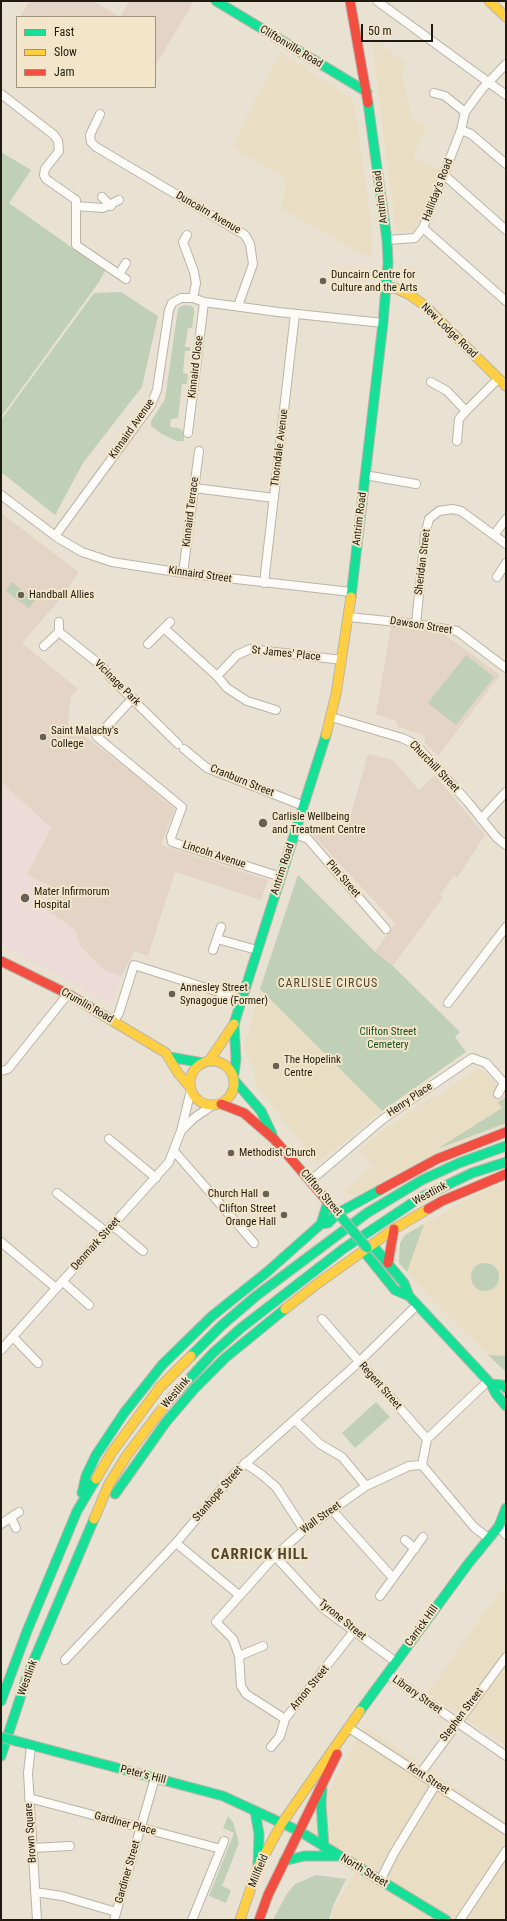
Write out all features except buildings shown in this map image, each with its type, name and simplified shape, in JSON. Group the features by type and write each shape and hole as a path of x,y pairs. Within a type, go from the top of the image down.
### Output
{"main road":[{"name":"Cliftonville Road","path":"216,1 367,92"},
{"name":"Antrim Road","path":"234,1077 236,1059 234,1024 331,717 342,660 348,616 383,323 388,263 387,240 367,92 350,1"},
{"path":"489,1 506,16"},
{"name":"New Lodge Road","path":"386,287 395,288 410,295 424,306 506,386"},
{"name":"Crumlin Road","path":"1,961 68,994 114,1021 170,1057 206,1062"},
{"name":"Antrim Road","path":"206,1062 234,1024"},
{"name":"Crumlin Road","path":"170,1057 178,1073 191,1088"},
{"path":"206,1062 222,1063 234,1077 232,1094 217,1105 200,1102 191,1088 190,1081 194,1070 206,1062"},
{"name":"Clifton Street","path":"234,1077 261,1111 274,1139"},
{"name":"Clifton Street","path":"217,1105 244,1113 274,1139 367,1248 366,1254 395,1290 409,1296"},
{"path":"321,1224 328,1223 338,1213 437,1159 506,1132"},
{"name":"Westlink","path":"1,1701 27,1631 76,1511 116,1446 160,1388 191,1354 250,1301 314,1251 395,1195 459,1162 506,1146"},
{"name":"Westlink","path":"1,1756 28,1674 109,1484 144,1431 185,1381 241,1328 343,1249 396,1212 444,1186 506,1162"},
{"path":"93,1521 166,1422 215,1368 264,1326 317,1284 394,1229 442,1201 506,1174"},
{"path":"76,1511 86,1476 96,1455 124,1413 162,1365 212,1316 267,1272 321,1224 328,1202"},
{"path":"388,1263 394,1229"},
{"name":"Clifton Street","path":"367,1248 374,1247 404,1283 409,1296 490,1383 496,1394 506,1406"},
{"path":"490,1383 503,1385 506,1388"},
{"name":"Carrick Hill","path":"282,1823 387,1674 488,1538 503,1525 506,1508"},
{"name":"Carrick Hill","path":"299,1831 349,1728"},
{"name":"Peter's Hill","path":"1,1737 223,1796 282,1823"},
{"path":"323,1782 321,1804 324,1847"},
{"path":"255,1810 259,1834 258,1867"},
{"name":"North Street","path":"282,1823 299,1831 446,1920"},
{"name":"Millfield","path":"240,1920 258,1867 282,1823"},
{"name":"Millfield","path":"259,1920 268,1895 299,1831"},
{"path":"284,1861 304,1856 338,1856"}],"street":[{"path":"377,1 489,81 506,95"},
{"name":"Halliday's Road","path":"387,240 415,238 423,228 461,130 465,112 489,81 506,64"},
{"path":"434,92 445,96 465,112"},
{"path":"1,94 58,141 59,151 45,169 44,175 46,179 76,200 76,245 126,279"},
{"name":"Duncairn Avenue","path":"100,114 90,135 90,142 96,147 245,235 250,244 253,264 238,306"},
{"path":"461,130 471,134 506,164"},
{"path":"443,174 506,230"},
{"path":"102,197 111,206"},
{"path":"76,206 104,208 111,206 119,200"},
{"path":"423,228 506,301"},
{"path":"187,235 183,242 194,272 196,284 193,298 204,302 295,314 383,323"},
{"path":"119,274 126,263"},
{"name":"Kinnaird Avenue","path":"55,536 151,405 157,390 169,310 172,303 181,298 193,298"},
{"name":"Kinnaird Close","path":"188,433 204,302"},
{"name":"Thorndale Avenue","path":"264,583 295,314"},
{"path":"457,441 459,419 498,379"},
{"path":"431,382 447,392 466,411"},
{"name":"Kinnaird Terrace","path":"184,573 199,451"},
{"path":"365,475 416,484"},
{"path":"194,488 274,498"},
{"name":"Kinnaird Street","path":"1,495 55,536 82,552 106,560 184,573 351,592"},
{"name":"Sheridan Street","path":"416,624 425,535 429,519 439,510 452,509 461,511 506,544"},
{"path":"494,535 506,519"},
{"path":"497,577 506,563"},
{"name":"Dawson Street","path":"348,616 416,624 457,631 506,668"},
{"path":"44,646 59,632 59,622"},
{"path":"148,644 167,625 227,688 247,701 276,710"},
{"name":"Vicinage Park","path":"59,632 103,667 111,678 133,698 181,747"},
{"name":"St James' Place","path":"217,676 237,656 250,649 342,660"},
{"name":"Lincoln Avenue","path":"133,698 97,737 182,806 171,837 172,842 281,877"},
{"name":"Churchill Street","path":"331,717 410,740 446,777 497,838 506,845"},
{"name":"Cranburn Street","path":"181,747 207,768 304,806"},
{"path":"482,819 506,792"},
{"name":"Pim Street","path":"295,834 308,839 386,929"},
{"path":"213,950 221,927"},
{"path":"448,1002 506,927"},
{"path":"217,939 257,950"},
{"path":"114,1021 120,1013 134,965 241,999"},
{"path":"1,1071 8,1068 68,994"},
{"name":"Henry Place","path":"310,1181 383,1119 472,1058 486,1063 505,1083 498,1094"},
{"name":"Denmark Street","path":"1,1350 169,1162 181,1131 191,1088"},
{"name":"Denmark Street","path":"181,1131 194,1118 217,1105"},
{"path":"109,1139 156,1178"},
{"path":"174,1151 254,1243"},
{"path":"57,1193 106,1232"},
{"path":"112,1226 143,1252"},
{"path":"1,1242 56,1288"},
{"path":"62,1281 89,1305"},
{"name":"Stanhope Street","path":"65,1660 176,1543 236,1472 360,1362 417,1305"},
{"name":"Regent Street","path":"322,1319 427,1439"},
{"path":"13,1337 38,1363"},
{"path":"488,1538 474,1527 422,1465 427,1439 490,1383"},
{"path":"295,1420 320,1444 342,1457 366,1486"},
{"path":"246,1463 262,1474 276,1488 304,1530"},
{"name":"Wall Street","path":"239,1656 233,1639 216,1622 275,1556 304,1530 366,1486 409,1466 422,1465"},
{"path":"332,1510 393,1578"},
{"path":"1,1524 19,1512"},
{"path":"11,1518 16,1528"},
{"path":"503,1525 506,1536"},
{"path":"380,1596 423,1537"},
{"path":"405,1540 415,1549"},
{"path":"176,1543 239,1595"},
{"name":"Tyrone Street","path":"275,1556 324,1608 396,1662"},
{"name":"Arnon Street","path":"271,1746 280,1736 285,1719 354,1631"},
{"path":"264,1646 239,1656 241,1686 246,1694 285,1719"},
{"name":"Stephen Street","path":"420,1774 506,1657"},
{"name":"Library Street","path":"387,1674 506,1756"},
{"name":"Kent Street","path":"349,1728 506,1830"},
{"name":"Brown Square","path":"31,1746 28,1773 37,1920"},
{"name":"Gardiner Street","path":"115,1916 155,1778"},
{"path":"380,1881 394,1853 436,1784"},
{"name":"Gardiner Place","path":"29,1798 140,1828 222,1845 192,1920"},
{"path":"32,1848 70,1846"},
{"path":"460,1920 506,1851"},
{"path":"35,1892 62,1896 115,1916"},
{"path":"427,1909 431,1920"}],"shaded area":[{"path":"29,1 93,1 118,16 21,16"},
{"path":"130,1 194,1 156,64 156,16 121,16"},
{"path":"371,36 407,64 402,75 412,119 427,127 413,157 439,170 415,231 396,231"},
{"path":"280,52 351,99 355,105 372,232 372,259 282,209 286,179 233,147"},
{"name":"Saint Malachy's College","path":"1,513 79,572 62,597 22,643 78,689 71,697 68,724 133,773 175,809 161,845 268,880 261,900 175,872 148,956 134,951 121,977 102,969 81,947 75,930 44,908 27,874 51,828 1,782"},
{"path":"391,626 441,632 500,675 438,756 424,742 426,739 421,734 398,727 396,721 376,714"},
{"path":"368,754 393,760 419,790 435,775 485,835 457,878 454,875 440,895 443,897 393,966 375,952 395,923 311,833 312,827 345,835"},
{"name":"Mater Infirmorum Hospital","path":"1,782 51,828 27,874 53,888 44,908 75,931 81,947 102,969 121,977 112,1005 1,944"},
{"path":"260,989 382,1111 317,1163 258,1088 252,1065 244,1050"},
{"path":"480,1067 499,1086 495,1089 502,1098 506,1096 506,1124 429,1156 356,1197 343,1191 373,1167 359,1151 376,1136 434,1095 437,1097"},
{"path":"506,1183 506,1372 433,1301 399,1263 399,1255 400,1243 405,1235 475,1195"},
{"path":"506,1584 506,1746 427,1693"},
{"path":"364,1726 506,1822 506,1920 331,1920 333,1910 361,1863 308,1831"}],"green space":[{"path":"1,152 31,170 9,203 105,271 99,282 1,417"},
{"path":"121,292 158,316 142,387 83,463 55,515 1,472 1,420 94,293"},
{"path":"186,305 194,308 194,313 192,328 188,328 185,347 190,347 190,351 185,351 183,373 188,374 187,384 182,384 178,418 171,419 170,427 179,428 184,432 184,441 176,441 160,433 151,426 151,421 165,399 178,309 181,306"},
{"name":"Handball Allies","path":"12,582 35,600 29,608 6,591"},
{"path":"466,655 494,677 456,725 428,703"},
{"name":"Clifton Street Cemetery","path":"298,875 375,952 393,966 460,1032 455,1037 466,1052 382,1111 260,989"},
{"path":"506,1097 506,1123 437,1149 502,1108 498,1102"},
{"path":"424,1224 407,1272 399,1263 400,1243 405,1235"},
{"path":"485,1263 495,1267 499,1277 495,1287 485,1291 475,1287 471,1277 475,1267"},
{"path":"488,1355 506,1356 506,1372"},
{"path":"376,1402 390,1417 355,1448 342,1433"},
{"path":"228,1816 233,1822 239,1843 222,1886 231,1890 226,1903 209,1896 234,1833 223,1828"},
{"path":"316,1875 346,1879 333,1906 329,1920 273,1920 286,1895 295,1884"}],"traffic: fast":[{"path":"216,1 367,92"},
{"path":"351,597 383,323 388,263 387,240 368,103"},
{"path":"234,1074 236,1059 234,1024 326,735"},
{"path":"170,1057 203,1063"},
{"path":"234,1080 261,1111 272,1134"},
{"path":"191,1356 221,1326 256,1296 367,1213 422,1180 459,1163 506,1146"},
{"path":"165,1405 213,1353 241,1328 343,1249 418,1199 472,1173 506,1162"},
{"path":"82,1493 86,1476 96,1455 124,1413 162,1365 212,1316 267,1272 321,1224 328,1223 338,1213 380,1190"},
{"path":"321,1224 328,1202"},
{"path":"338,1213 367,1248"},
{"path":"409,1296 395,1290 366,1254 367,1248 374,1247 404,1283 409,1296 491,1384 496,1394 506,1406"},
{"path":"115,1494 166,1422 195,1388 225,1358 285,1309"},
{"path":"491,1384 503,1385 506,1388"},
{"path":"1,1701 27,1631 77,1511 96,1479"},
{"path":"360,1711 468,1564 499,1526 506,1508"},
{"path":"1,1756 28,1674 94,1519"},
{"path":"1,1737 16,1741"},
{"path":"16,1741 223,1796 299,1831 446,1920"},
{"path":"322,1789 321,1804 324,1847"},
{"path":"255,1811 259,1834 258,1865"},
{"path":"284,1861 304,1856 338,1856"}],"traffic: slow":[{"path":"489,1 506,17"},
{"path":"386,287 395,288 410,295 424,305 506,386"},
{"path":"326,735 336,694 351,597"},
{"path":"96,1011 166,1053 178,1073 190,1087"},
{"path":"209,1061 234,1024"},
{"path":"216,1061 221,1062 228,1067 233,1074 234,1083 233,1092 228,1099 221,1104 208,1105 203,1104 196,1099 191,1092 190,1079 191,1074 196,1067 203,1062 216,1061"},
{"path":"285,1309 317,1284 394,1229 428,1209"},
{"path":"96,1479 112,1452 160,1387 191,1356"},
{"path":"94,1519 109,1484 127,1455 165,1405"},
{"path":"240,1920 258,1867 282,1823 360,1711"}],"traffic: jam":[{"path":"350,1 368,103"},
{"path":"1,961 68,994 96,1011"},
{"path":"221,1104 244,1113 274,1139 334,1209"},
{"path":"380,1190 437,1159 506,1132"},
{"path":"428,1209 442,1201 506,1174"},
{"path":"388,1263 394,1229"},
{"path":"259,1920 268,1895 337,1754"}],"place":[{"name":"Duncairn Centre for Culture and the Arts","path":"323,281"},
{"name":"Handball Allies","path":"21,595"},
{"name":"Saint Malachy's College","path":"43,737"},
{"name":"Carlisle Wellbeing and Treatment Centre","path":"263,823"},
{"name":"Mater Infirmorum Hospital","path":"25,898"},
{"name":"Annesley Street Synagogue (Former)","path":"172,994"},
{"name":"The Hopelink Centre","path":"276,1066"},
{"name":"Methodist Church","path":"231,1153"},
{"name":"Church Hall","path":"266,1194"},
{"name":"Clifton Street Orange Hall","path":"284,1215"}],"district":[{"name":"CARLISLE CIRCUS","path":"328,984"},
{"name":"CARRICK HILL","path":"260,1555"}]}
